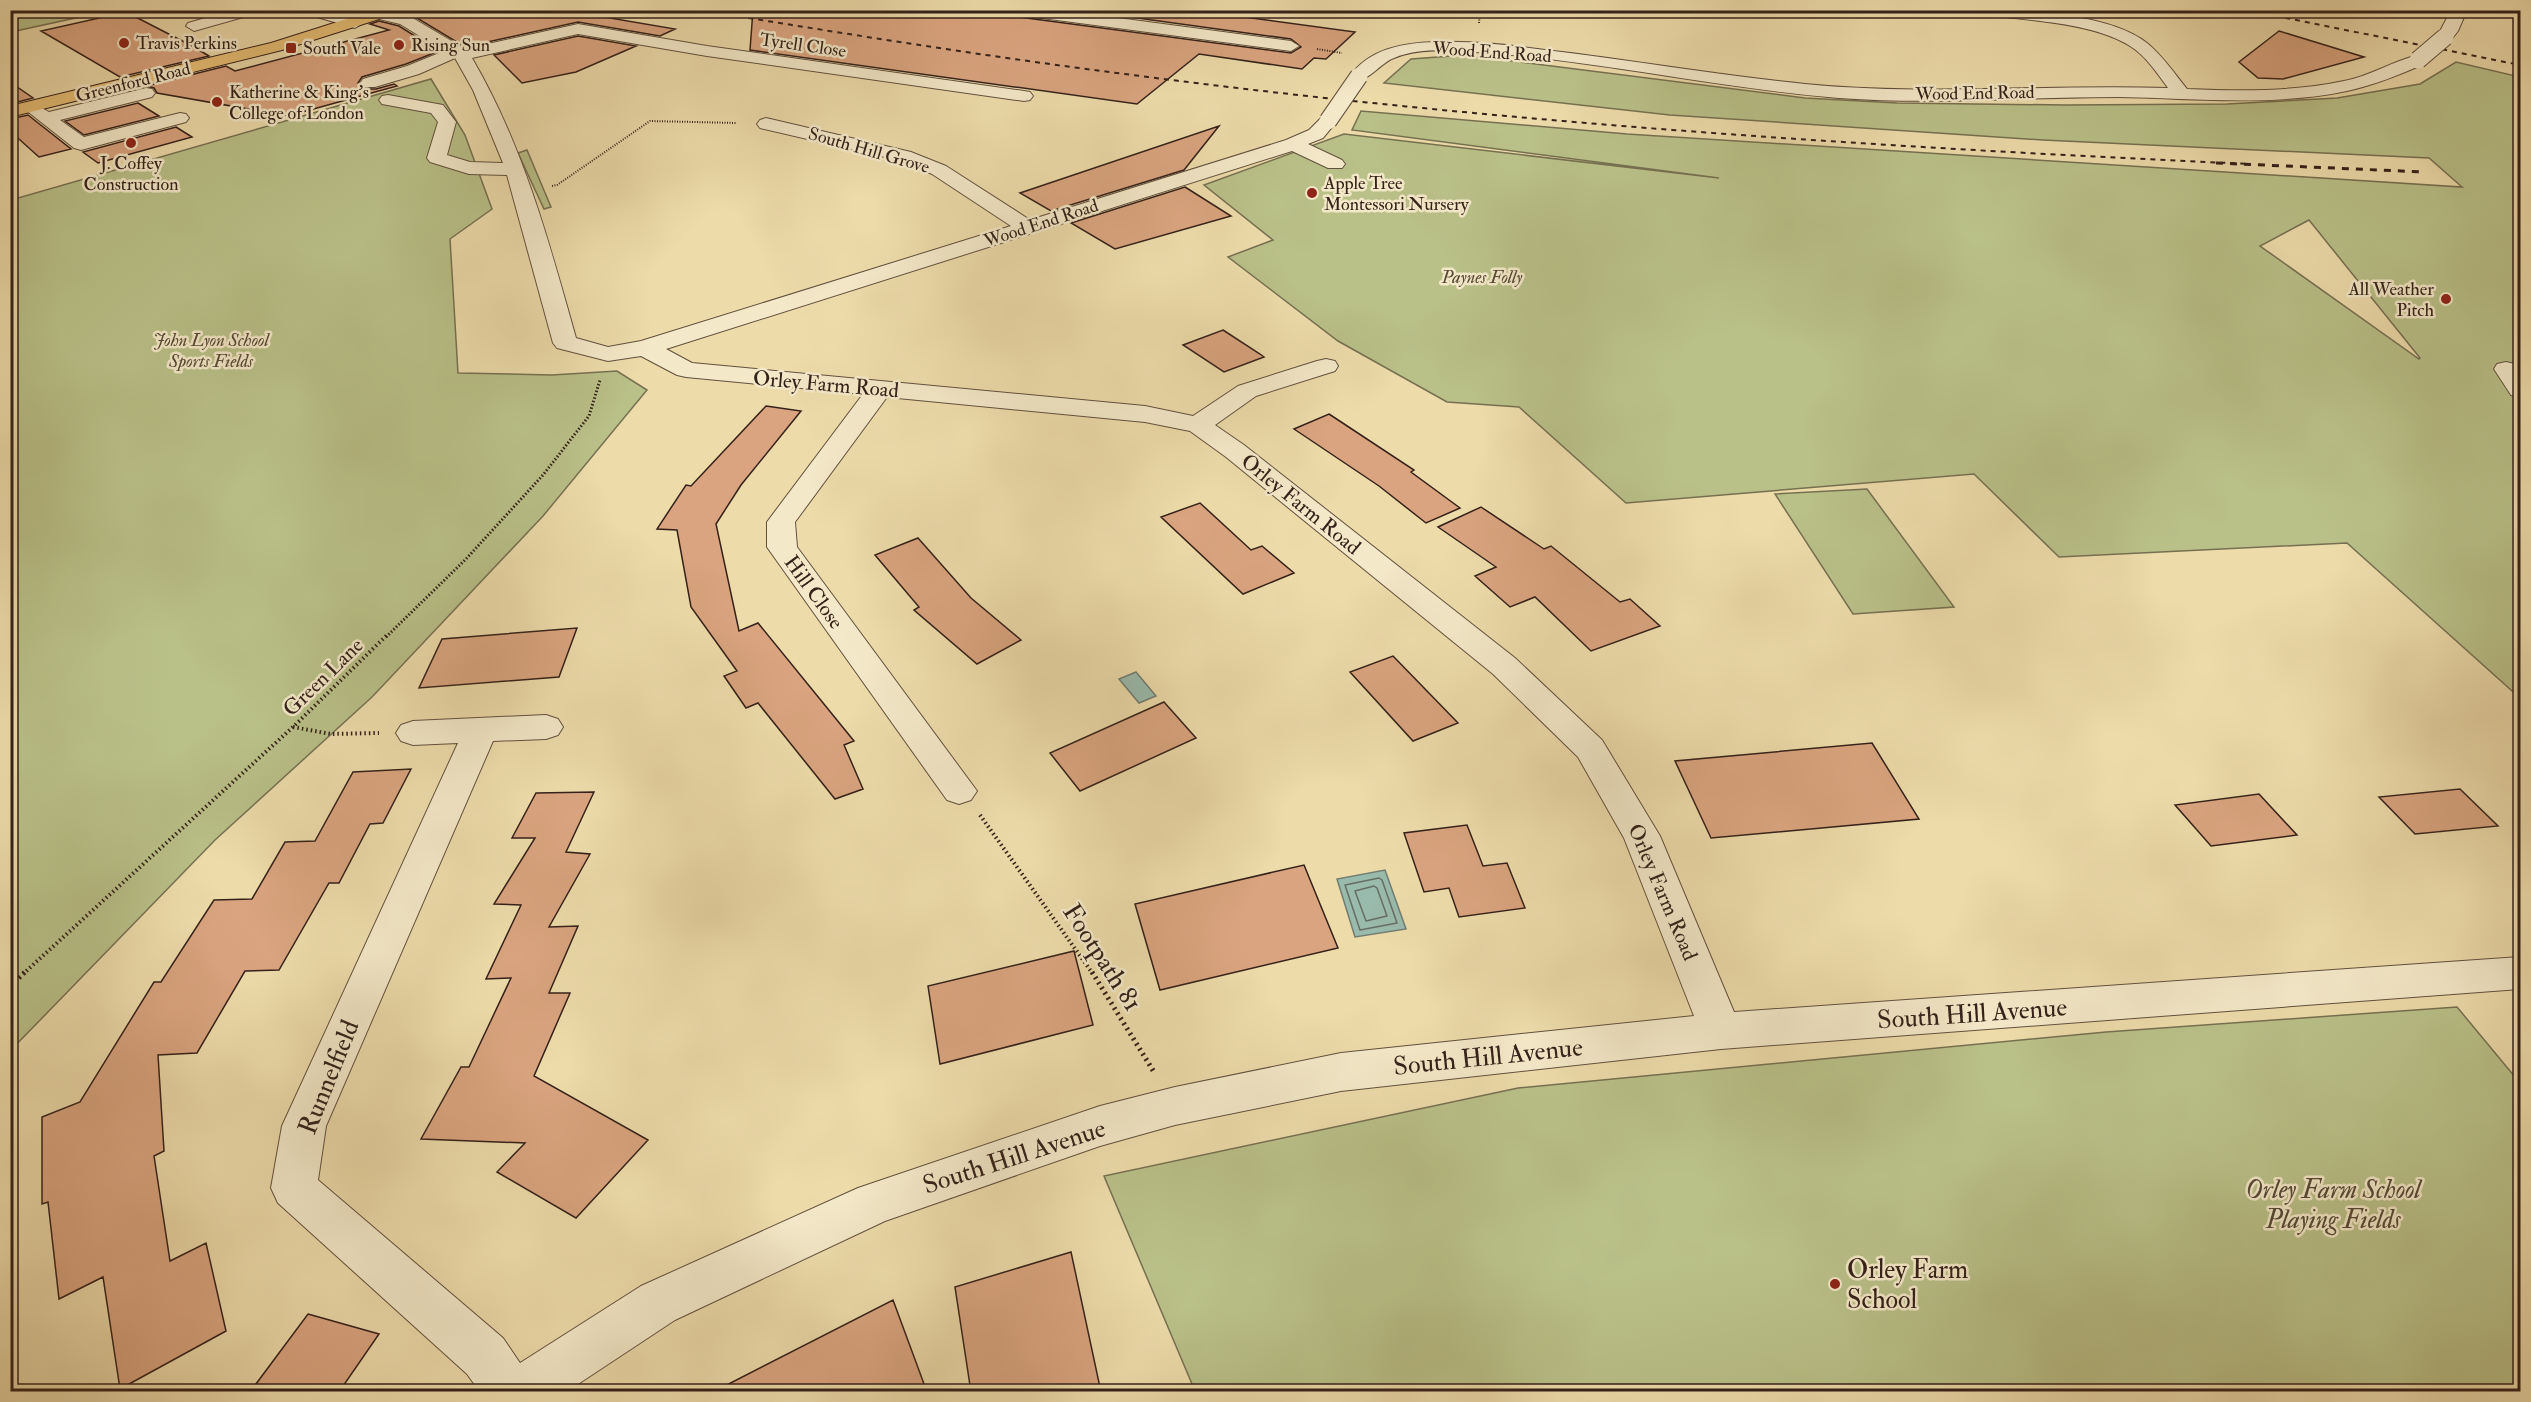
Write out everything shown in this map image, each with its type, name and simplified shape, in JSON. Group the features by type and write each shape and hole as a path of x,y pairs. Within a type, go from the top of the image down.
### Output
{"main road":[{"name":"Greenford Road","path":"138,88 387,13"},
{"path":"10,112 39,112"}],"street":[{"path":"194,26 253,10"},
{"path":"308,10 355,24"},
{"path":"1019,10 1291,46"},
{"path":"1989,10 2104,31 2126,38 2148,52 2181,93"},
{"name":"Wood End Road","path":"522,192 565,343 608,354 645,348 1293,144 1316,134 1328,121 1366,65 1381,56 1401,50 1450,46 1524,53 1803,89 1852,93 2181,93 2271,96 2327,90 2392,74 2418,60 2445,37 2459,10"},
{"path":"387,13 405,20 459,54 482,90 515,169 522,192"},
{"name":"Tyrell Close","path":"536,21 707,51 1024,96"},
{"path":"392,32 416,27"},
{"name":"Tyrell Close","path":"369,83 459,54 578,29"},
{"path":"138,88 185,121 81,144 39,112 138,88"},
{"path":"388,100 436,109 447,122 437,158 469,168 515,169"},
{"path":"63,131 164,106"},
{"name":"South Hill Grove","path":"766,124 904,156 939,170 1027,227"},
{"path":"1293,144 1335,164"},
{"name":"Orley Farm Road","path":"645,348 686,370 1145,414 1198,425 1235,451 1503,666 1590,749 1642,836 1721,1031"},
{"path":"1198,425 1248,391 1326,366"},
{"path":"2506,369 2520,390"},
{"name":"Hill Close","path":"880,389 781,522 782,547 959,791"},
{"path":"413,733 546,727"},
{"name":"Runnelfield","path":"481,730 304,1126 294,1188 485,1356 511,1392"},
{"name":"South Hill Avenue","path":"520,1392 658,1303 874,1203 1100,1126 1175,1106 1341,1072 1721,1031 2520,973"}],"path":[{"path":"522,192 557,185 650,121 766,124"},
{"name":"Green Lane","path":"10,986 293,727 466,559 543,475 590,416 608,354"},
{"path":"293,727 331,734 413,733"},
{"name":"Footpath 81","path":"995,833 1089,967 1175,1106"}],"green space":[{"path":"11,11 87,11 94,14 11,32"},
{"name":"Paynes Folly","path":"1465,55 1805,98 1897,103 2227,104 2337,98 2420,84 2456,62 2520,77 2520,698 2347,543 2059,557 1974,474 1626,503 1519,407 1447,402 1338,341 1228,257 1273,240 1204,185 1344,134 1719,178 1352,130 1361,111 1627,134 2462,187 2429,158 2043,140 1670,115 1384,83 1411,59","holes":["2309,220 2419,359 2260,246"]},
{"name":"John Lyon School Sports Fields","path":"431,79 465,135 492,209 450,239 458,373 552,375 617,371 647,390 543,516 372,697 215,840 11,1050 11,200"},
{"path":"527,150 551,207 544,209 518,153"},
{"path":"1867,489 1954,607 1853,614 1775,494"},
{"name":"Orley Farm School Playing Fields","path":"2457,1007 2520,1083 2520,1391 1195,1391 1104,1176 1518,1088 2106,1032"}],"water":[{"path":"1136,672 1156,696 1139,703 1119,679"},
{"path":"1385,870 1406,929 1355,937 1337,879"}],"building":[{"path":"402,10 563,10 675,29 660,36 578,22 465,47 412,15 401,12"},
{"path":"753,10 1010,10 1019,17 1291,53 1301,47 1291,39 1079,10 1192,10 1355,32 1326,59 1314,58 1302,69 1199,54 1137,104 750,50"},
{"path":"126,12 209,56 120,77 41,31"},
{"path":"379,21 399,26 439,51 362,77 358,83 363,89 376,89 394,84 397,86 288,116 157,93 154,88 146,86 226,66 235,71 389,30 370,24"},
{"path":"2279,31 2364,57 2283,79 2258,78 2239,62"},
{"path":"578,36 636,46 576,72 522,83 494,55"},
{"path":"10,82 33,98 10,104"},
{"path":"138,103 159,116 84,135 65,121"},
{"path":"28,115 71,149 39,157 10,131 10,119"},
{"path":"1219,126 1184,170 1051,211 1020,193"},
{"name":"J. Coffey Construction","path":"176,127 192,137 98,163 83,152"},
{"path":"1185,187 1231,216 1115,249 1071,223"},
{"path":"1223,330 1264,357 1224,372 1183,345"},
{"path":"766,406 801,411 741,485 716,524 739,631 758,623 854,741 844,745 863,789 835,799 758,703 746,708 724,676 737,671 691,607 677,530 657,529 686,485 691,486"},
{"path":"1329,414 1414,470 1411,472 1460,508 1426,523 1379,486 1294,429"},
{"path":"1200,503 1251,550 1262,546 1294,573 1243,594 1161,517"},
{"path":"1481,507 1544,549 1551,546 1620,602 1630,599 1660,626 1591,651 1535,597 1510,607 1475,576 1496,567 1438,527"},
{"path":"918,538 971,598 1021,640 977,664 914,610 919,607 875,555"},
{"path":"577,628 559,677 419,688 442,639"},
{"path":"1393,656 1458,723 1413,741 1350,672"},
{"path":"1164,702 1196,738 1080,791 1050,753"},
{"path":"1872,743 1919,819 1711,838 1675,761"},
{"path":"411,769 383,823 370,824 339,883 329,883 279,970 245,971 197,1053 158,1055 164,1151 154,1156 170,1261 206,1243 226,1331 120,1389 103,1277 59,1299 48,1202 42,1204 42,1117 80,1102 154,982 161,982 214,900 252,899 285,842 315,841 353,772"},
{"path":"2460,789 2498,826 2415,834 2379,797"},
{"path":"594,792 566,852 590,854 549,927 578,926 549,993 570,993 534,1076 648,1140 576,1218 497,1172 525,1143 421,1139 461,1067 469,1067 511,978 486,979 521,905 494,904 535,838 512,838 536,793"},
{"path":"2259,794 2297,835 2211,846 2175,805"},
{"path":"1467,825 1483,866 1507,863 1525,908 1459,917 1449,888 1424,892 1404,833"},
{"path":"1304,865 1338,948 1160,990 1135,904"},
{"path":"1074,951 1093,1025 940,1064 928,986"},
{"path":"1071,1252 1101,1392 971,1392 955,1287"},
{"path":"893,1300 927,1392 713,1392"},
{"path":"308,1314 379,1334 339,1392 250,1392"}],"railway":[{"path":"699,10 1072,67 1405,106 1546,120 1827,141 2250,164"},
{"path":"2246,10 2520,65"},
{"path":"2216,163 2425,172"}],"place":[{"name":"Travis Perkins","path":"124,43"},
{"name":"Rising Sun","path":"399,45"},
{"name":"South Vale","path":"291,48"},
{"name":"Katherine & King's College of London","path":"217,102"},
{"name":"J. Coffey Construction","path":"131,143"},
{"name":"Apple Tree Montessori Nursery","path":"1312,193"},
{"name":"All Weather Pitch","path":"2446,299"},
{"name":"Orley Farm School","path":"1835,1284"}]}
